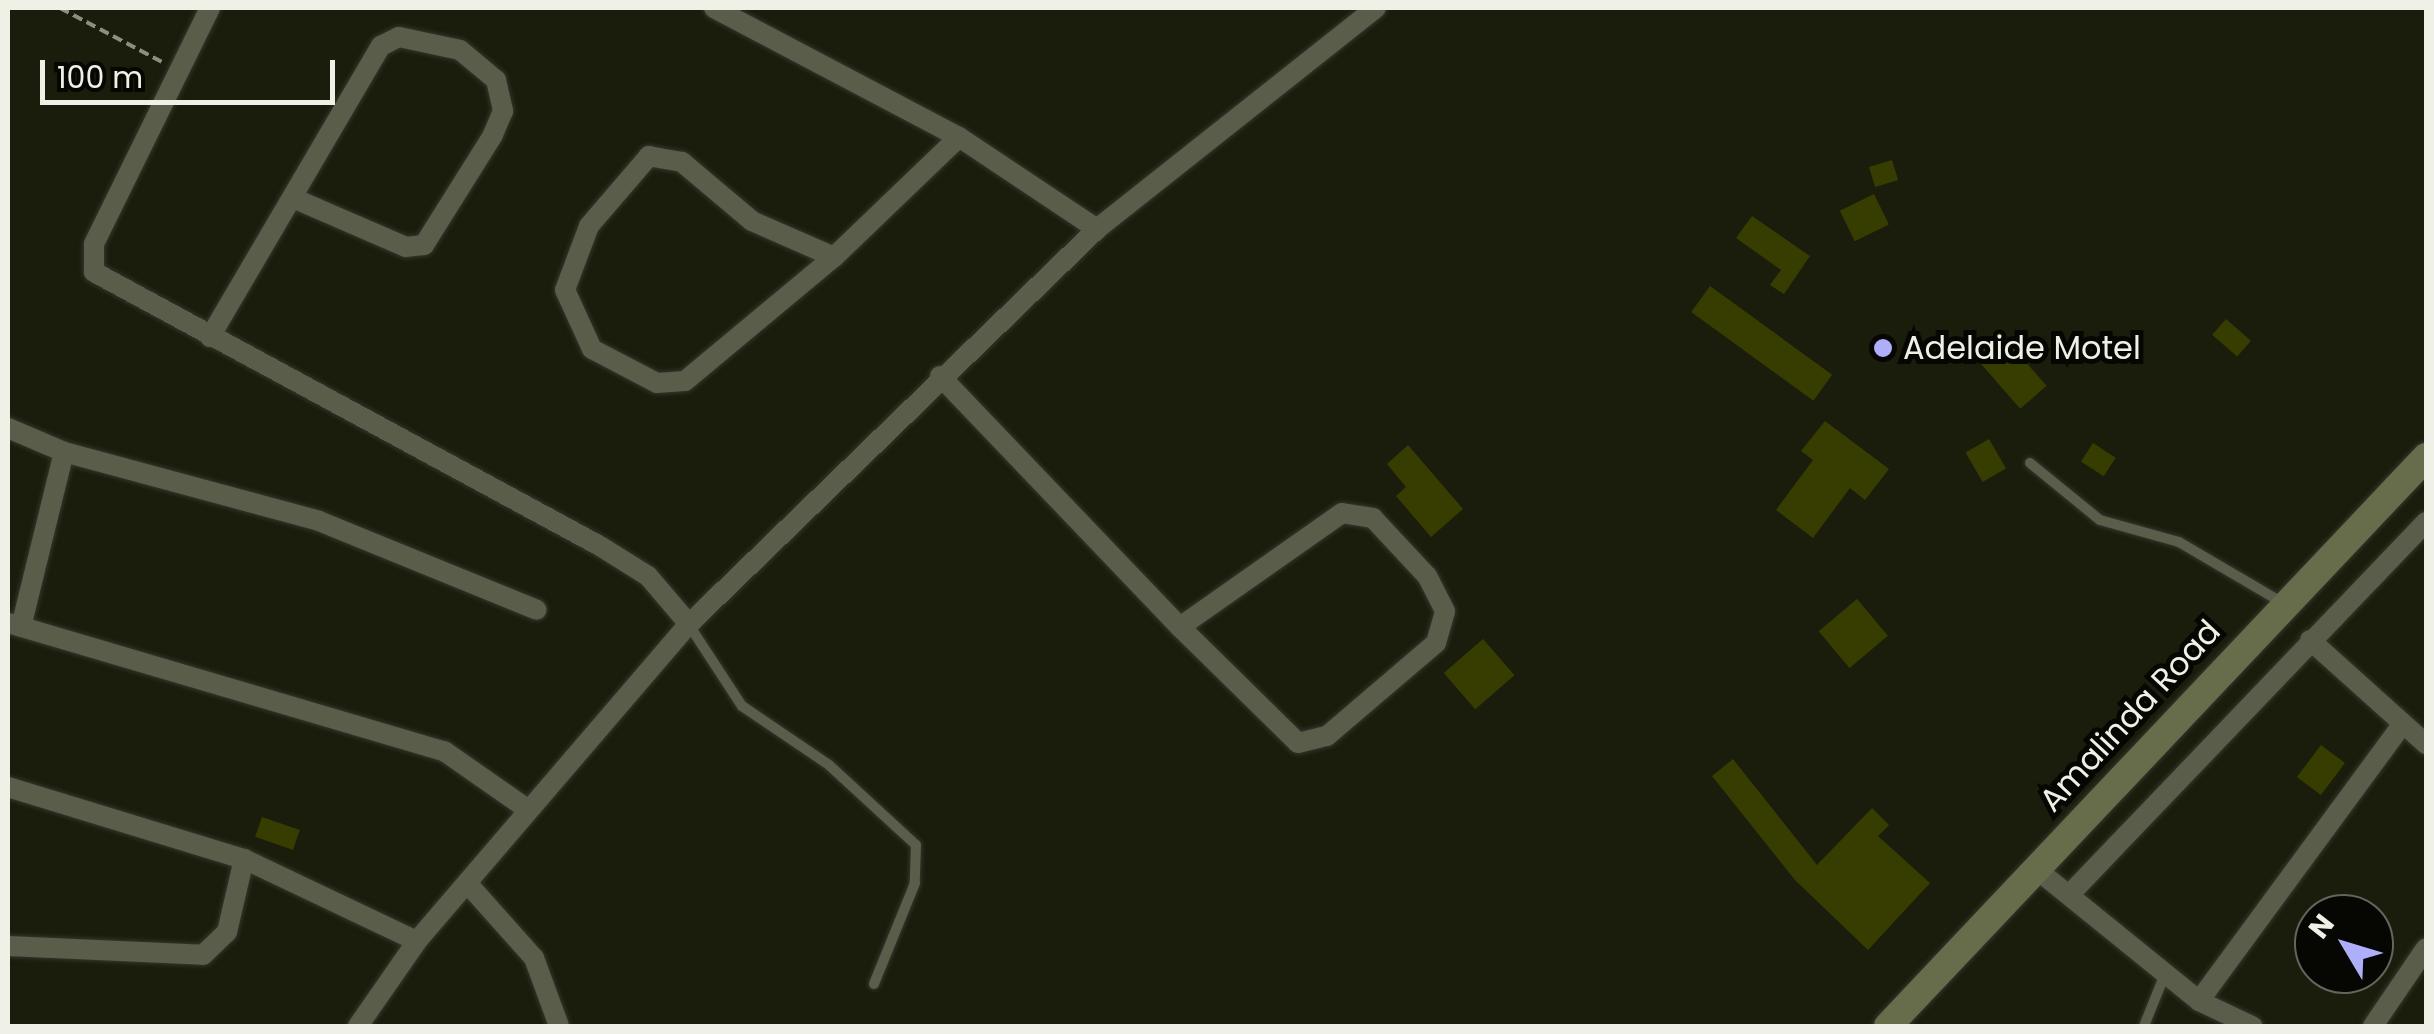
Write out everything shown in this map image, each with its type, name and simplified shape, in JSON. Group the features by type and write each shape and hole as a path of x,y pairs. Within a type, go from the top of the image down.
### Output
{"street":[{"path":"210,8 91,258 107,284 600,546 648,576 689,624"},
{"path":"714,8 958,136 1098,229"},
{"path":"358,1026 417,941 689,624 940,376 1098,229 1376,8"},
{"path":"210,337 381,46 399,38 460,50 496,80 502,111 493,135 424,246 406,247 292,198"},
{"path":"834,257 752,221 682,162 649,156 590,226 565,290 592,348 658,383 684,381 834,257 958,136"},
{"path":"940,376 1180,627 1286,735 1314,743 1436,642 1445,611 1428,576 1372,518 1342,513 1180,627"},
{"path":"8,428 64,452 288,511 537,610"},
{"path":"64,452 14,625 444,750 527,809"},
{"name":"Amalinda Road","path":"1888,1026 2426,457"},
{"path":"2070,894 2426,523"},
{"path":"2310,640 2426,744"},
{"path":"2199,1001 2402,726"},
{"path":"8,787 244,859 417,941"},
{"path":"8,946 203,955 227,932 244,859"},
{"path":"2035,868 2199,1001 2252,1026"},
{"path":"468,884 534,958 558,1026"},
{"path":"2373,1026 2426,948"}],"lane":[{"path":"2030,463 2100,520 2180,542 2284,604"},
{"path":"689,624 742,706 829,765 916,844 915,883 874,984"},
{"path":"2144,1026 2165,973"}],"path":[{"path":"17,8 60,8 179,71"}],"building":[{"path":"1892,160 1898,180 1875,187 1869,167"},
{"path":"1874,194 1889,225 1855,241 1840,211"},
{"path":"1752,216 1810,256 1784,294 1770,285 1781,270 1736,238"},
{"path":"1710,286 1832,375 1813,401 1691,312"},
{"path":"2226,319 2251,341 2237,356 2212,335"},
{"path":"1998,330 2047,386 2020,409 1972,353"},
{"path":"1825,421 1889,469 1865,500 1850,488 1813,538 1776,510 1813,460 1801,451"},
{"path":"1989,439 2006,468 1983,482 1966,452"},
{"path":"2093,443 2116,458 2104,476 2081,461"},
{"path":"1408,445 1463,509 1431,537 1396,496 1406,487 1387,464"},
{"path":"1857,599 1888,636 1850,668 1819,631"},
{"path":"1483,639 1514,675 1475,709 1444,673"},
{"path":"2321,745 2345,763 2321,795 2297,777"},
{"path":"1733,759 1817,865 1872,808 1889,825 1878,836 1930,883 1868,950 1795,880 1712,776"},
{"path":"262,817 300,830 293,850 255,837"}],"place":[{"name":"Adelaide Motel","path":"1883,348"}]}
